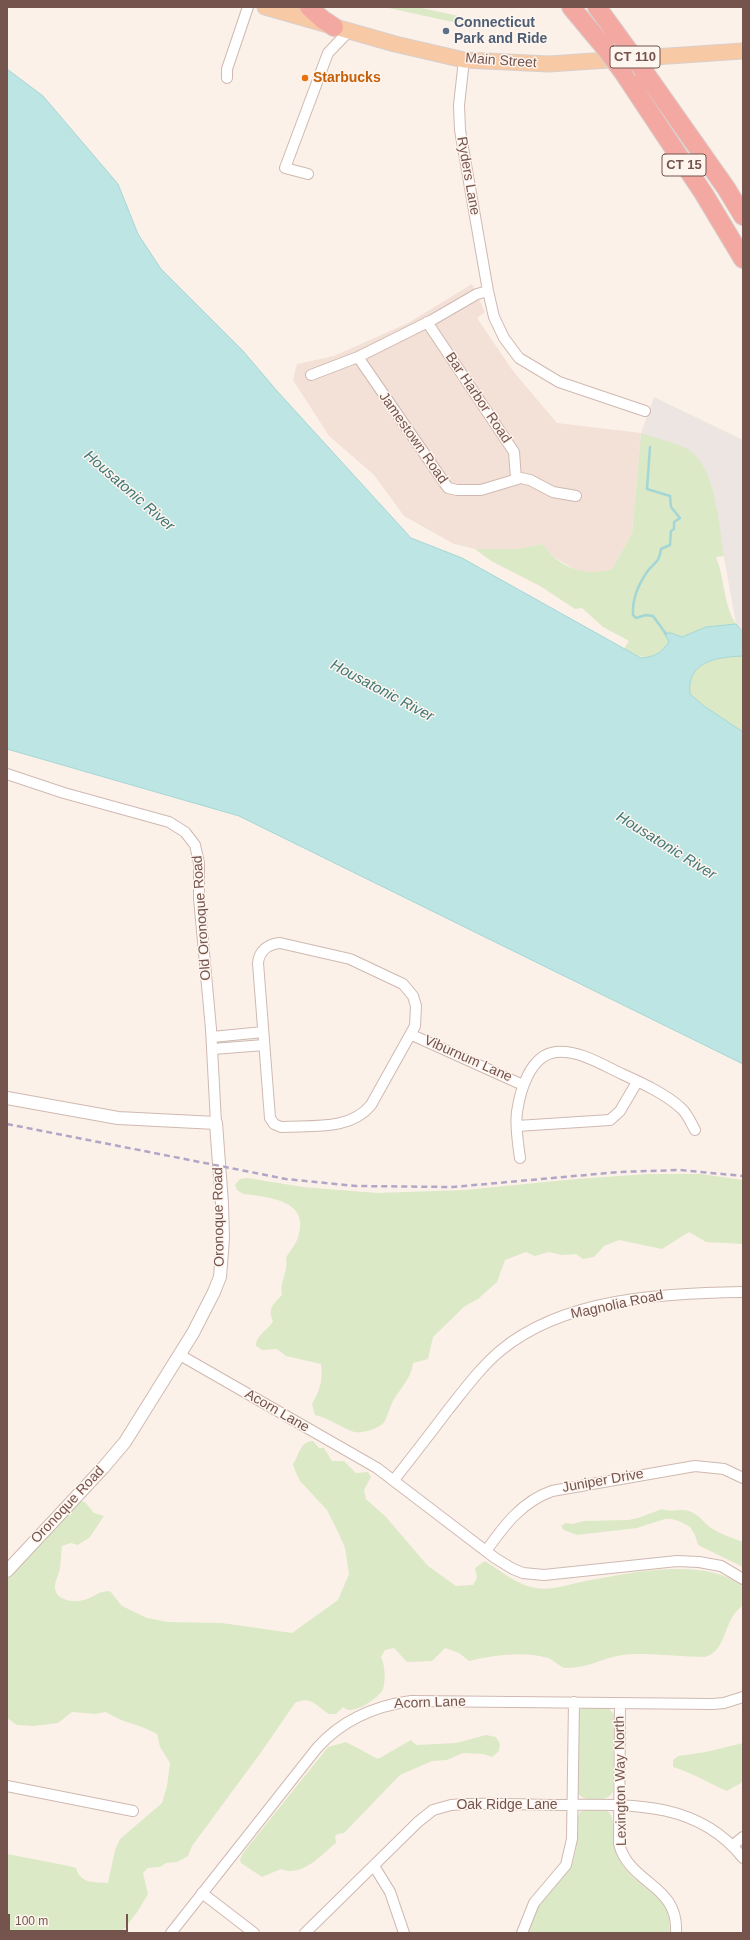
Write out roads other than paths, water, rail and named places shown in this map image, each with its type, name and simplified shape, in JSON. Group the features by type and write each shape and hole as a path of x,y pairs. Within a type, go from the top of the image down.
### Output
{"highway":[{"path":"309,7 322,20 341,29"},
{"path":"571,7 606,49"},
{"name":"CT 15","path":"576,7 622,72 704,194 743,260"},
{"name":"CT 15","path":"598,7 726,188 743,216"},
{"path":"663,98 743,194"}],"main road":[{"name":"Main Street","path":"265,7 396,44 464,60 549,64 743,51"}],"street":[{"path":"227,78 227,68 248,7"},
{"path":"308,174 286,168 328,53 341,29"},
{"name":"Ryders Lane","path":"464,60 459,105 460,130 488,291 498,329 509,347 519,358 558,382 645,411"},
{"path":"311,375 358,357 427,322 477,294 488,291"},
{"name":"Bar Harbor Road","path":"427,322 514,452 516,479"},
{"name":"Jamestown Road","path":"358,357 448,488 457,490 481,490 516,479 530,480 553,492 576,496"},
{"name":"Old Oronoque Road","path":"7,774 64,793 156,818 178,827 191,838 198,852 200,912 213,1049 216,1123"},
{"path":"280,943 350,959 403,984 413,996 416,1006 416,1020 412,1035 372,1105 359,1117 340,1123 281,1127 272,1122 269,1113 258,959 265,948 280,943"},
{"path":"212,1037 263,1032"},
{"name":"Viburnum Lane","path":"412,1035 523,1084"},
{"path":"213,1049 264,1045"},
{"path":"520,1158 517,1113 523,1084 540,1060 555,1052 587,1057 637,1082 682,1109 695,1130"},
{"path":"517,1126 610,1120 620,1111 637,1082"},
{"path":"7,1098 118,1118 216,1123"},
{"name":"Oronoque Road","path":"7,1571 103,1468 120,1447 180,1355 206,1309 220,1277 222,1253 222,1204 216,1123"},
{"name":"Magnolia Road","path":"394,1480 471,1381 490,1361 513,1342 537,1327 589,1309 640,1298 702,1292 743,1292"},
{"name":"Acorn Lane","path":"180,1355 369,1462 486,1551 513,1569 534,1575 556,1575 688,1561 721,1566 743,1579"},
{"name":"Juniper Drive","path":"486,1551 504,1526 522,1507 532,1500 552,1491 694,1466 724,1469 743,1478"},
{"name":"Acorn Lane","path":"171,1933 317,1748 342,1726 379,1707 411,1701 713,1704 724,1703 743,1697"},
{"path":"522,1933 534,1903 562,1873 570,1857 573,1805 574,1702"},
{"name":"Lexington Way North","path":"620,1703 618,1805 619,1844 621,1852 634,1870 654,1885 666,1897 674,1913 676,1933"},
{"path":"7,1786 132,1811"},
{"name":"Oak Ridge Lane","path":"305,1933 422,1818 442,1807 461,1804 618,1805 656,1808 677,1813 706,1826 732,1846 743,1858"},
{"path":"732,1846 743,1837"},
{"path":"374,1866 390,1892 404,1933"},
{"path":"202,1893 254,1933"}],"water":[{"name":"Housatonic River","path":"7,69 43,96 118,184 138,234 161,269 243,351 277,391 411,538 462,558 641,658 650,657 663,649 669,642 664,633 671,633 682,637 706,627 736,624 743,632 743,656 714,660 698,668 693,674 690,683 690,694 704,706 743,732 743,1064 239,816 7,749"}],"waterway":[{"path":"650,447 647,489 670,496 671,507 680,518 674,522 674,529 671,531 670,545 661,549 658,560 647,572 638,587 633,615 636,618 646,615 653,616 666,634"}],"railway":[{"path":"7,1124 286,1179 356,1186 453,1187 619,1172 680,1170 743,1176"}],"place":[{"name":"Connecticut Park and Ride","path":"446,31"},
{"name":"Starbucks","path":"305,78"}]}
